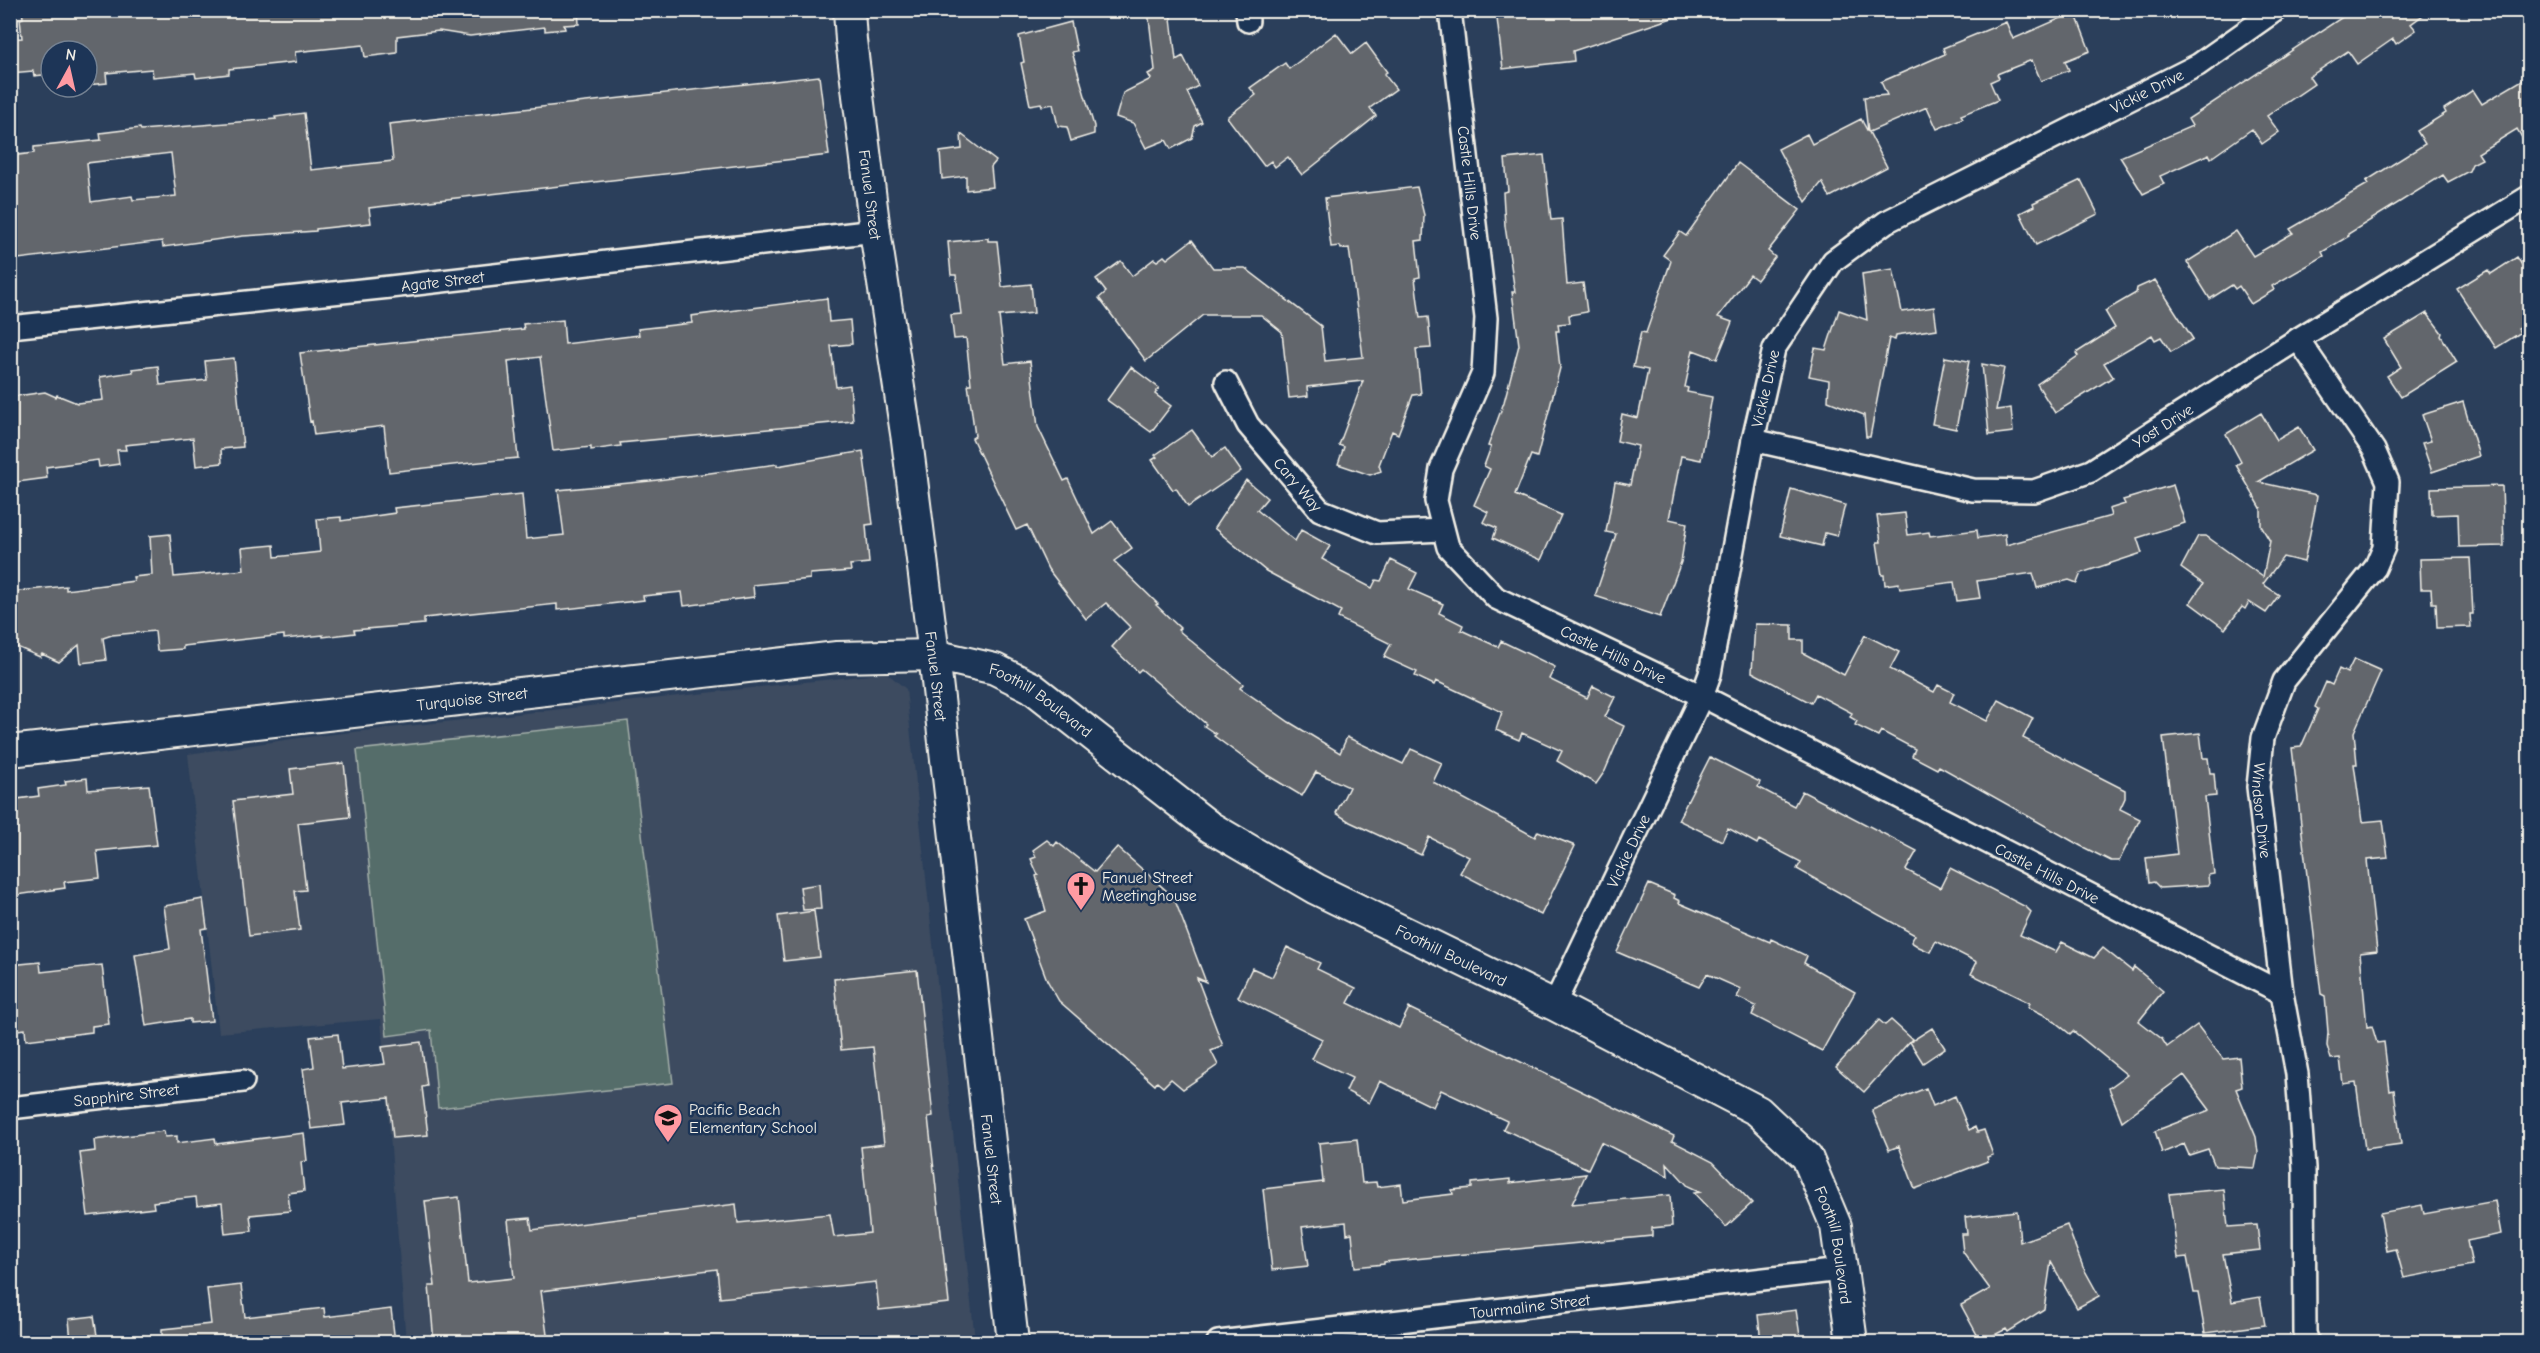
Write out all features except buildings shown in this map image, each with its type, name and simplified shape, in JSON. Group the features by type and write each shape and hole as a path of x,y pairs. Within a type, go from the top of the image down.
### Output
{"main road":[{"name":"Fanuel Street","path":"849,10 875,231 907,441 934,655 1013,1342"},
{"name":"Turquoise Street","path":"10,751 837,657 934,655"},
{"name":"Foothill Boulevard","path":"934,655 995,669 1031,687 1210,827 1317,890 1554,1005 1758,1111 1807,1157 1836,1226 1840,1270 1852,1342"}],"street":[{"name":"Castle Hills Drive","path":"1450,10 1486,318 1483,373 1441,469 1436,501 1448,547 1496,598 1702,696 2282,993"},
{"name":"Vickie Drive","path":"1554,1005 1702,696 1710,674 1753,440 1774,349 1833,261 1886,222 2198,65 2276,10"},
{"name":"Yost Drive","path":"1753,440 1973,490 2034,491 2091,471 2529,196"},
{"name":"Agate Street","path":"10,327 390,287 875,231"},
{"name":"Windsor Drive","path":"2298,339 2374,450 2388,482 2384,548 2376,568 2284,681 2263,738 2258,787 2282,993 2296,1074 2304,1168 2305,1333 2308,1342"},
{"name":"Cary Way","path":"1226,382 1248,425 1320,510 1377,533 1443,530"},
{"name":"Sapphire Street","path":"10,1108 243,1081"},
{"name":"Tourmaline Street","path":"1218,1342 1840,1270"}],"shaded area":[{"path":"887,673 906,689 975,1340 953,1342 406,1342 381,1019 219,1033 188,754 299,738"}],"green space":[{"path":"628,721 673,1083 438,1108 431,1030 387,1036 357,750"}],"place":[{"name":"Fanuel Street Meetinghouse","path":"1081,912"},
{"name":"Pacific Beach Elementary School","path":"668,1144"}]}
